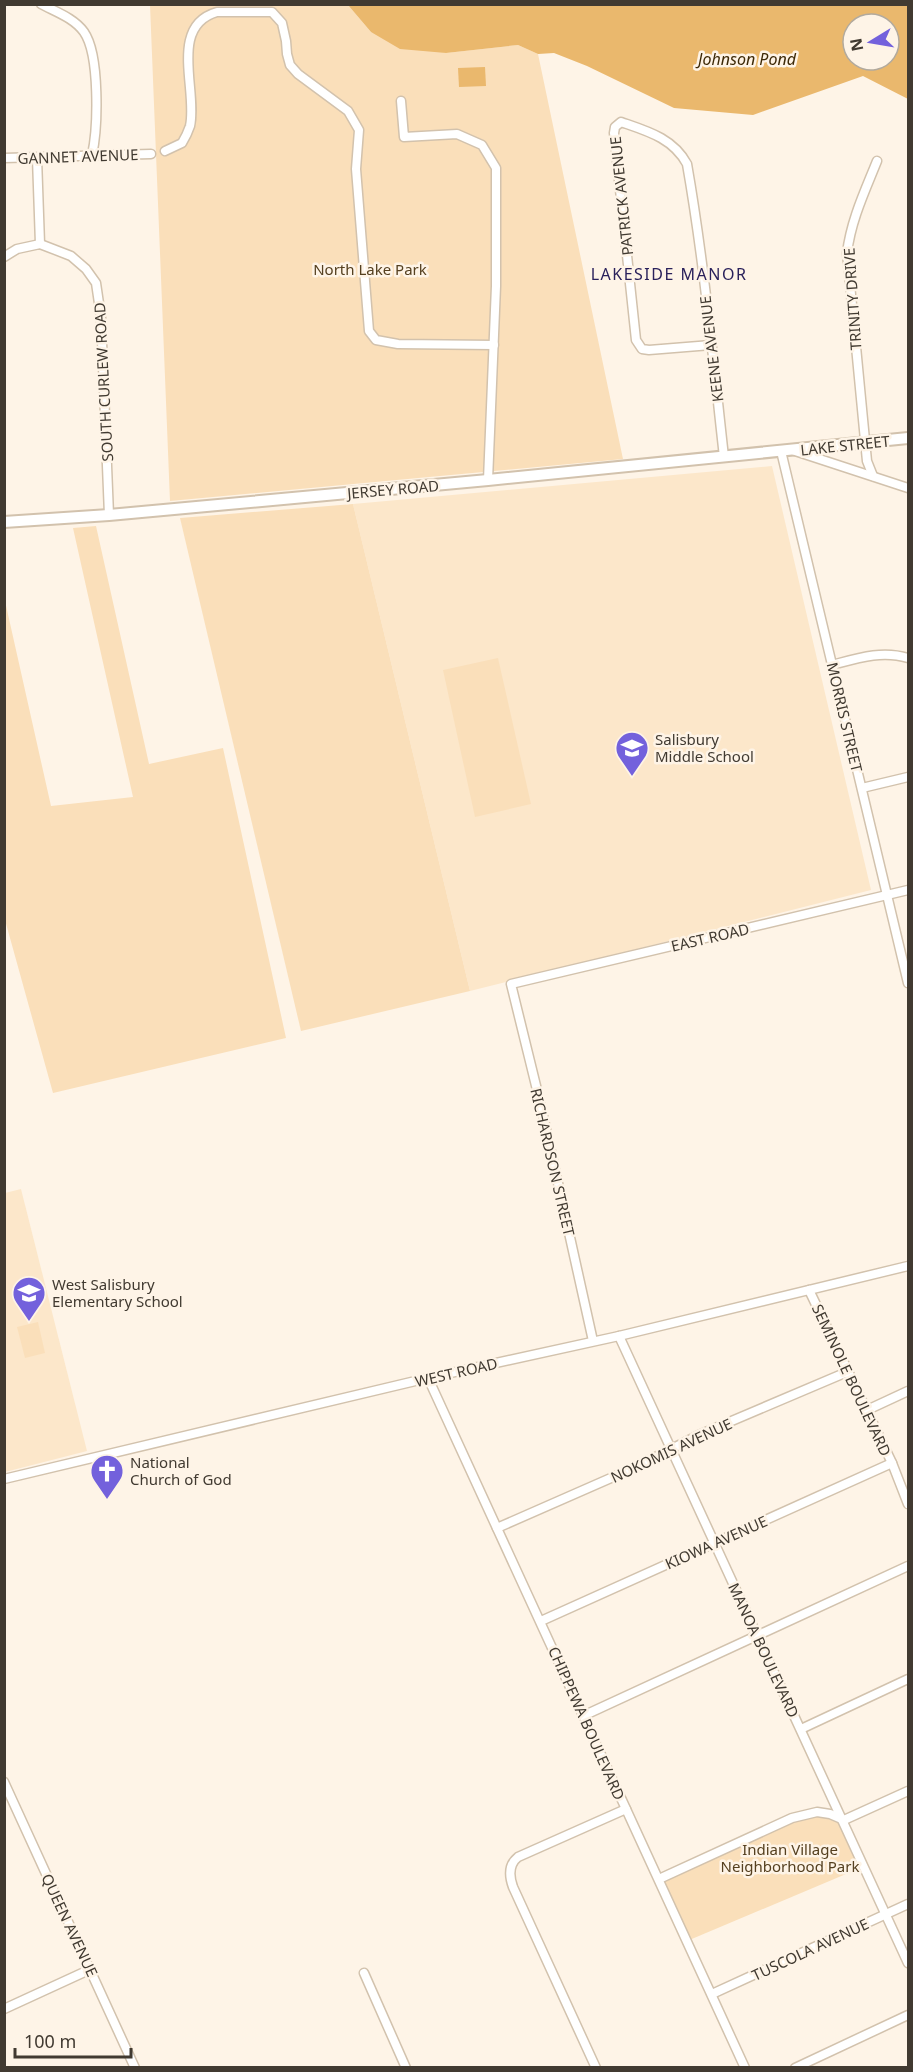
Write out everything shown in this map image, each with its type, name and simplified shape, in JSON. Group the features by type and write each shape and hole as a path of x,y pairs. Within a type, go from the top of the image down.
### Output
{"street":[{"path":"41,4 78,25 88,39 94,65 96,122 92,155"},
{"path":"165,151 182,143 190,126 189,45 195,27 209,14 217,12 272,12 282,23 286,54 290,65 298,74 348,111 359,130 356,169 369,331 376,340 398,344 494,345"},
{"path":"401,101 404,137 457,134 483,145 496,168 494,345 489,480"},
{"name":"KEENE AVENUE","path":"615,127 621,122 652,133 671,144 681,153 687,164 724,457"},
{"name":"PATRICK AVENUE","path":"615,127 636,340 642,348 711,345"},
{"name":"GANNET AVENUE","path":"4,158 151,154"},
{"path":"4,257 16,249 40,244 37,158"},
{"name":"TRINITY DRIVE","path":"873,476 867,460 847,253 849,234 856,211 877,161"},
{"name":"SOUTH CURLEW ROAD","path":"40,244 54,248 79,262 91,275 98,292 109,515"},
{"name":"LAKE STREET","path":"781,451 909,438"},
{"path":"794,450 909,488"},
{"name":"JERSEY ROAD","path":"4,522 109,515 781,451"},
{"name":"MORRIS STREET","path":"781,451 909,982"},
{"path":"832,665 878,655 892,654 909,658"},
{"path":"862,788 909,777"},
{"name":"EAST ROAD","path":"511,984 909,890"},
{"name":"RICHARDSON STREET","path":"511,984 540,1102 593,1341"},
{"name":"WEST ROAD","path":"4,1479 909,1266"},
{"name":"SEMINOLE BOULEVARD","path":"809,1290 909,1504"},
{"name":"MANOA BOULEVARD","path":"619,1336 909,1963"},
{"name":"NOKOMIS AVENUE","path":"497,1528 847,1372"},
{"name":"CHIPPEWA BOULEVARD","path":"428,1378 745,2067"},
{"path":"865,1411 909,1391"},
{"name":"KIOWA AVENUE","path":"541,1621 891,1463"},
{"path":"585,1715 909,1566"},
{"path":"801,1729 909,1679"},
{"name":"QUEEN AVENUE","path":"4,1782 135,2067"},
{"path":"659,1879 792,1818 817,1812 844,1820 909,1791"},
{"path":"596,2067 510,1880 511,1866 518,1857 626,1809"},
{"name":"TUSCOLA AVENUE","path":"712,1995 909,1904"},
{"path":"4,2009 91,1969"},
{"path":"364,1972 406,2067"},
{"path":"795,2067 909,2015"}],"shaded area":[{"name":"Salisbury Middle School","path":"772,466 871,890 470,991 353,504"},
{"name":"West Salisbury Elementary School","path":"21,1189 87,1451 5,1472 5,1193"}],"green space":[{"name":"North Lake Park","path":"150,5 348,5 371,32 446,53 518,45 538,54 623,459 170,501"},
{"path":"353,504 470,991 301,1031 180,518"},
{"path":"96,526 149,764 223,748 286,1038 53,1093 5,920 5,601 51,806 133,797 73,528"},
{"path":"498,658 531,804 475,817 443,670"},
{"path":"38,1322 45,1353 25,1358 17,1327"},
{"name":"Indian Village Neighborhood Park","path":"805,1814 844,1820 865,1866 687,1941 659,1879"}],"water":[{"name":"Johnson Pond","path":"348,5 908,5 908,99 863,76 753,115 674,108 587,66 554,53 538,54 518,45 446,53 400,49 371,32"},
{"path":"485,67 486,86 459,87 458,68"}],"place":[{"name":"Salisbury Middle School","path":"632,777"},
{"name":"West Salisbury Elementary School","path":"29,1322"},
{"name":"National Church of God","path":"107,1500"}],"district":[{"name":"LAKESIDE MANOR","path":"669,274"}]}
